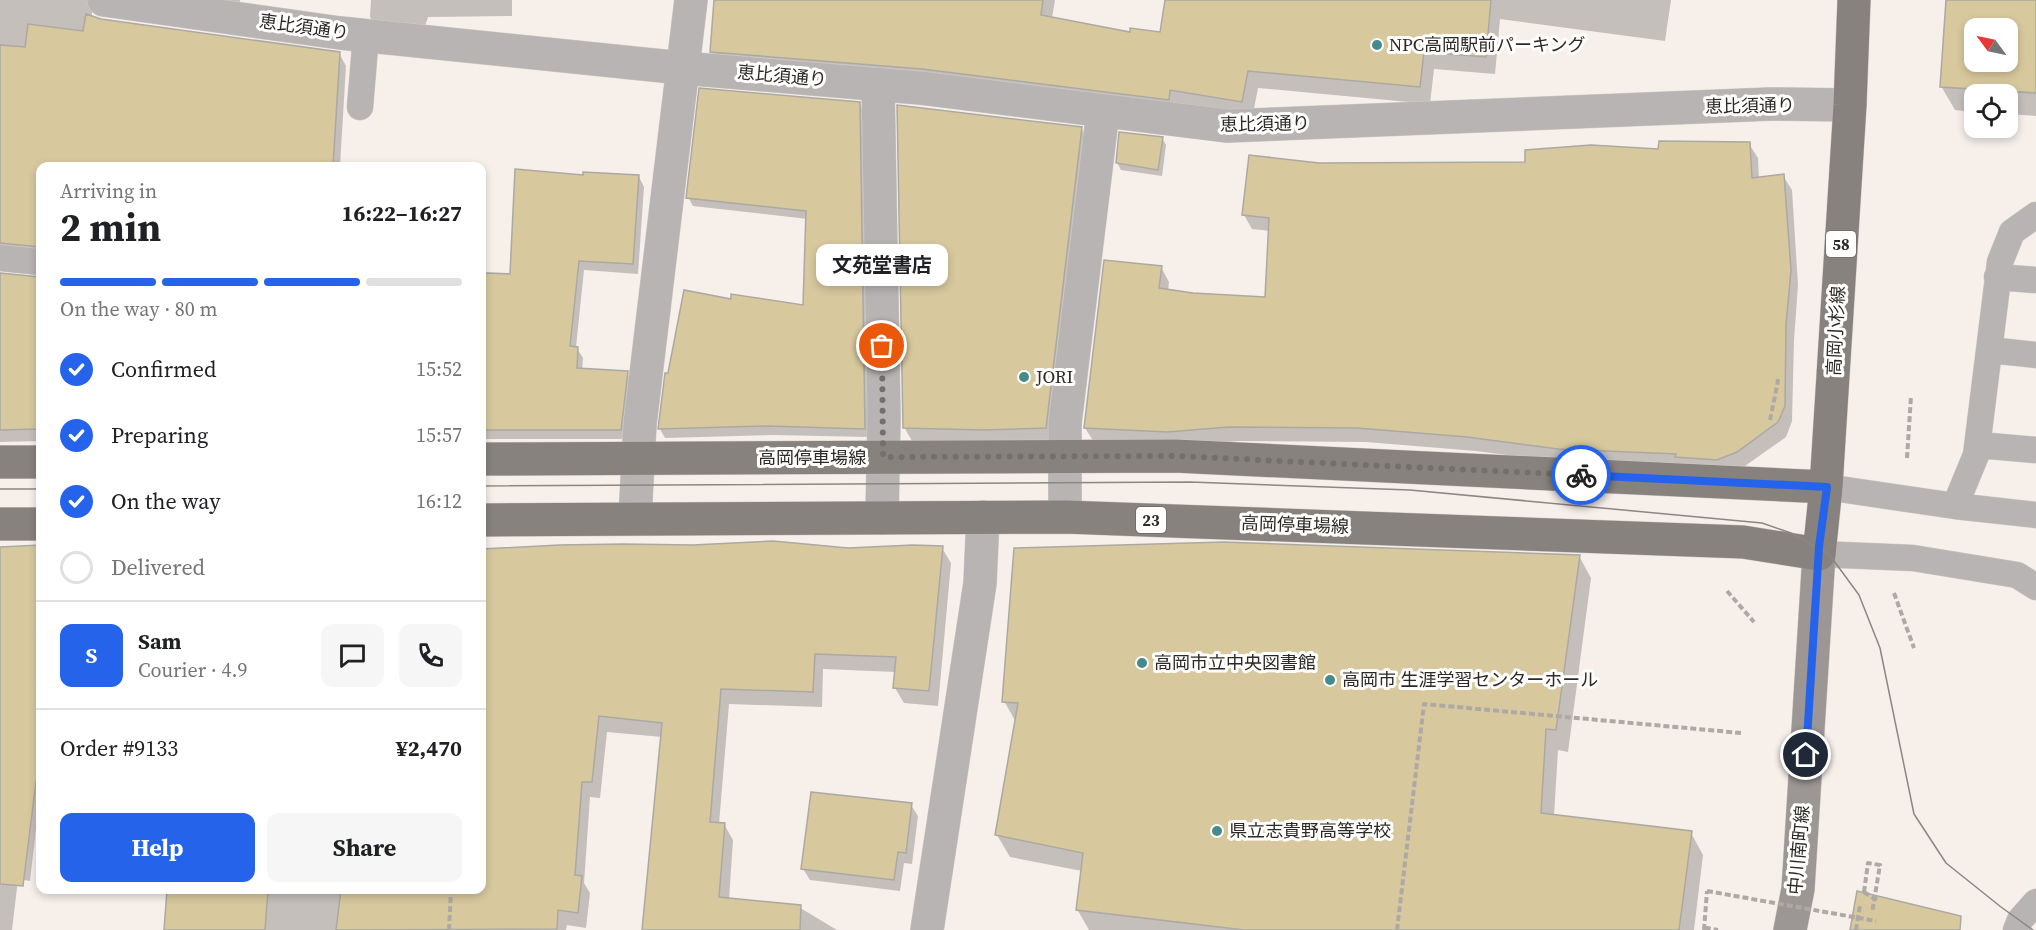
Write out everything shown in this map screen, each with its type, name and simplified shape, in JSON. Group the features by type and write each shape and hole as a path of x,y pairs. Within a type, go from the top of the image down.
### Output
{"main road":[{"name":"高岡小杉線","path":"1819,554 1827,487 1850,105 1854,0"},
{"name":"高岡停車場線","path":"486,459 1175,456 1827,487"},
{"path":"0,462 36,462"},
{"name":"高岡停車場線","path":"486,520 1065,517 1743,542 1819,554"},
{"path":"0,524 36,524"},
{"name":"中川南町線","path":"1790,930 1798,889 1819,554"}],"street":[{"name":"恵比須通り","path":"104,0 366,35 682,68 878,84 1227,126 1771,104 1850,105"},
{"path":"635,518 640,424 691,0"},
{"path":"878,84 882,518"},
{"path":"1065,517 1065,423 1103,111"},
{"path":"927,930 980,583 983,517"}],"lane":[{"path":"360,107 366,35"},
{"path":"1955,506 1978,445 2000,262 2012,232 2036,215"},
{"path":"0,258 36,262"},
{"path":"1997,277 2036,279"},
{"path":"1989,350 2036,355"},
{"path":"1978,445 2036,450"},
{"path":"1827,487 1955,506 2036,515"},
{"path":"1819,554 1913,558 2017,575 2036,587"},
{"path":"2016,930 2020,920 2036,902"}],"path":[{"path":"1770,420 1778,381 1774,381"},
{"path":"1907,458 1911,396"},
{"path":"1891,585 1914,648"},
{"path":"1727,591 1754,622"},
{"path":"1397,930 1424,704 1742,733"},
{"path":"1872,913 1880,865 1868,863 1864,892 1878,901"},
{"path":"1718,930 1707,928 1705,930 1707,891 1876,921"},
{"path":"449,930 451,894"},
{"path":"1856,930 1860,905"}],"building":[{"path":"714,0 1043,0 1041,15 1130,32 1130,28 1160,32 1165,0 1491,0 1486,57 1424,52 1420,87 1248,71 1242,102 1170,90 1169,100 922,69 710,52"},
{"path":"1946,0 2036,0 2036,93 2018,92 2018,84 1964,84 1964,88 1940,87"},
{"path":"86,14 101,19 340,52 333,162 36,162 36,247 0,243 0,45 25,47 28,24 83,31"},
{"path":"699,88 860,102 865,429 768,426 658,429 665,373 668,373 684,290 731,299 731,294 803,305 806,211 686,198"},
{"path":"897,105 1082,127 1046,428 984,430 903,428"},
{"path":"1119,132 1163,137 1158,170 1116,163"},
{"path":"1659,141 1750,142 1752,178 1784,174 1791,270 1786,325 1785,406 1778,422 1737,452 1717,460 1675,457 1676,454 1558,449 1467,437 1357,428 1229,427 1167,432 1084,428 1104,260 1162,266 1159,288 1193,293 1265,297 1269,218 1242,215 1249,155 1319,163 1525,162 1525,150 1591,145 1658,149"},
{"path":"515,169 583,175 583,172 639,175 633,264 579,261 570,346 578,347 577,368 628,371 621,430 486,430 486,273 510,274"},
{"path":"0,273 36,277 36,429 0,430"},
{"path":"773,541 848,548 943,546 929,691 893,688 896,657 815,654 813,692 721,689 710,822 725,823 719,897 801,905 800,930 642,930 662,723 599,716 592,782 582,782 575,875 582,876 578,913 558,910 557,929 336,930 340,894 486,894 486,549 559,545 693,545"},
{"path":"1224,542 1580,555 1556,730 1546,729 1541,813 1692,831 1679,930 1244,930 1076,910 1083,853 995,835 1018,703 1002,702 1014,548"},
{"path":"36,545 36,782 23,886 0,884 0,547"},
{"path":"811,792 912,803 906,853 898,852 894,880 801,869"},
{"path":"1857,891 1961,916 1960,930 1850,930"},
{"path":"167,894 268,894 265,930 164,930"}],"tram line":[{"path":"486,486 1190,482 1410,490 1762,523 1791,533 1829,554 1859,595 1880,648 1914,814 1946,863 2033,930"},
{"path":"0,489 36,489"}],"way so far":[{"path":"882,346 883,457 1175,456 1581,475"}],"place":[{"name":"NPC高岡駅前パーキング","path":"1377,45"},
{"name":"文苑堂書店","path":"882,346"},
{"name":"JORI","path":"1024,377"},
{"name":"高岡市立中央図書館","path":"1142,663"},
{"name":"高岡市 生涯学習センターホール","path":"1330,680"},
{"name":"県立志貴野高等学校","path":"1217,831"}],"route":[{"path":"1581,475 1827,487 1819,547 1806,755"}]}
